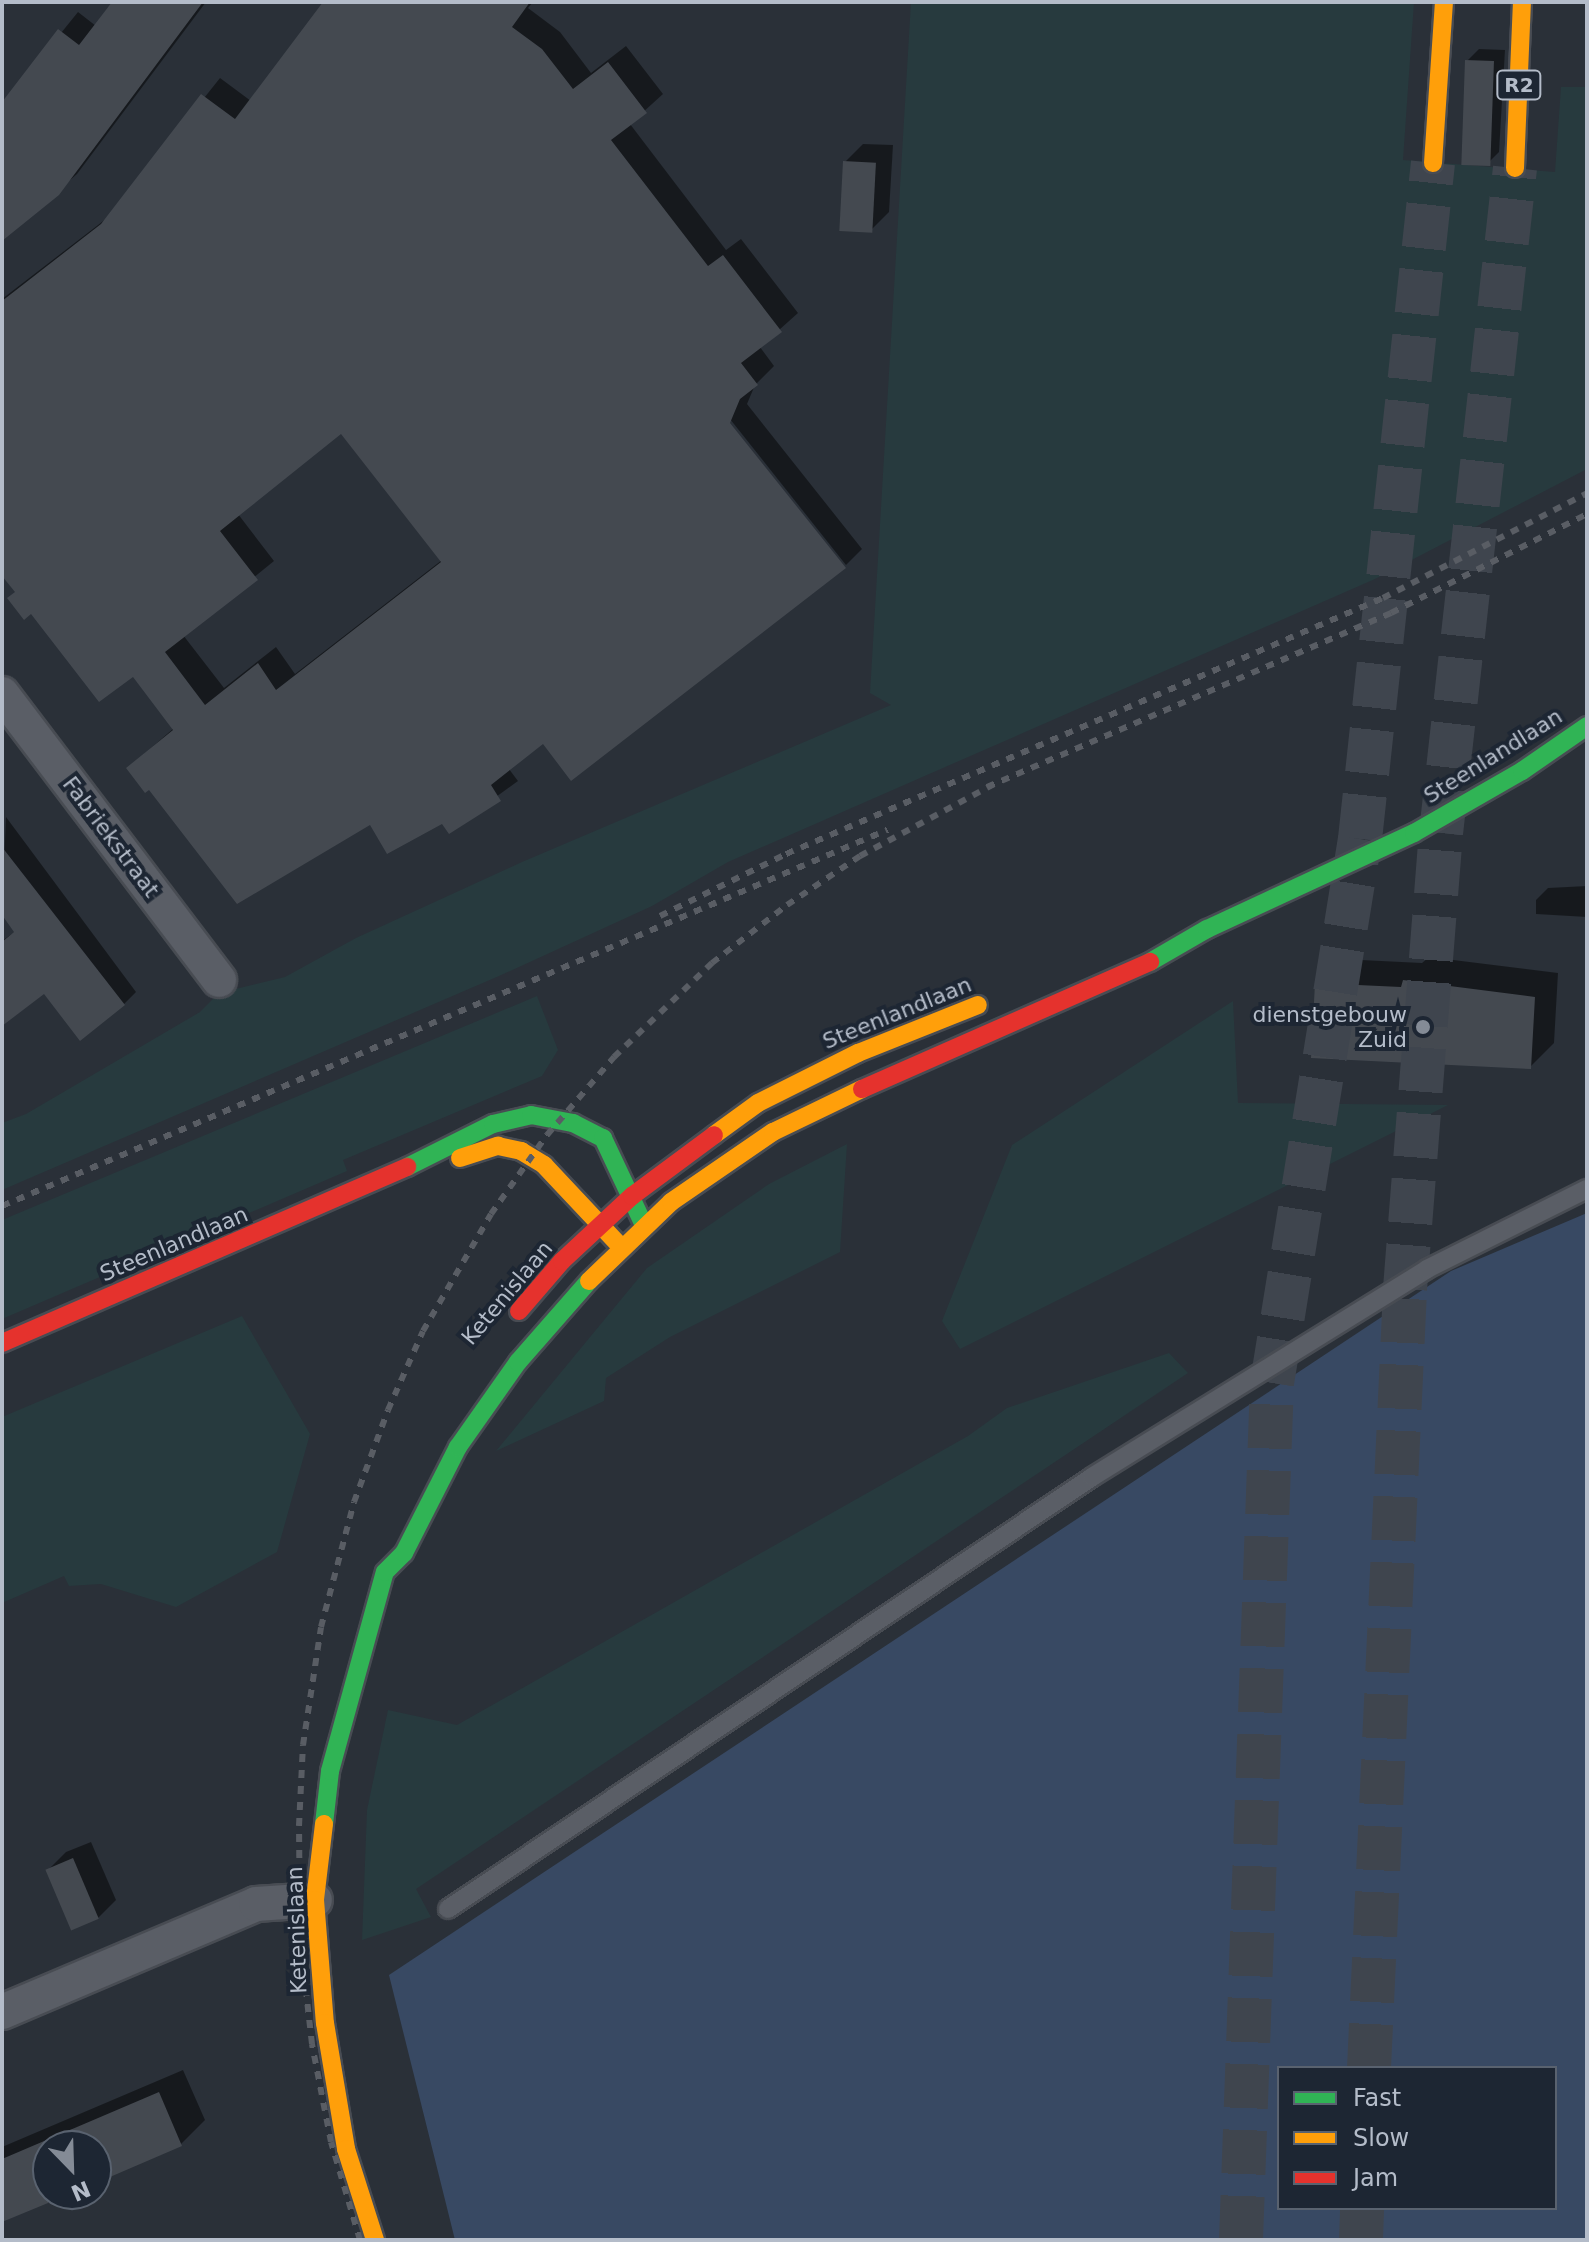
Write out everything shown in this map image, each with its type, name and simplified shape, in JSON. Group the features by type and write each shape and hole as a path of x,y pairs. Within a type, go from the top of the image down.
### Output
{"main road":[{"path":"1433,163 1444,2"},
{"name":"R2","path":"1515,168 1522,2"},
{"name":"Steenlandlaan","path":"1106,960 1207,929 1414,833 1522,771 1587,726"},
{"name":"Steenlandlaan","path":"365,1188 498,1146 521,1151 544,1165 620,1246 727,1162 810,1112 1168,955 1207,929"},
{"name":"Steenlandlaan","path":"601,1224 632,1196 758,1103 858,1053 1002,996"},
{"name":"Steenlandlaan","path":"2,1343 365,1188 493,1124 531,1115 573,1123 603,1138 644,1225"},
{"name":"Ketenislaan","path":"509,1325 601,1224"},
{"name":"Ketenislaan","path":"385,1572 404,1553 438,1482 501,1384 620,1246"},
{"name":"Ketenislaan","path":"375,2240 335,2096 315,1900 330,1771 385,1572 386,1543"}],"street":[{"name":"Fabriekstraat","path":"2,694 219,980"},
{"path":"2,2012 256,1904 315,1900"}],"lane":[{"path":"448,1909 1092,1477 1427,1269 1587,1189"}],"green space":[{"path":"911,2 1414,2 1403,160 1555,172 1561,87 1587,87 1587,469 1375,579 728,862 652,906 499,976 2,1190 2,1123 26,1114 200,1012 219,993 285,977 356,938 522,862 891,705 870,693"},
{"path":"537,996 558,1050 542,1076 343,1160 347,1171 2,1319 2,1220"},
{"path":"1233,1001 1238,1103 1448,1105 960,1349 942,1321 1012,1145"},
{"path":"847,1144 840,1252 670,1337 606,1378 604,1401 496,1451 647,1268 769,1184"},
{"path":"242,1316 310,1434 277,1552 176,1607 101,1584 69,1586 64,1576 2,1603 2,1417"},
{"path":"1169,1353 1188,1373 416,1889 431,1917 362,1940 367,1810 388,1710 457,1725 968,1436 1007,1408"}],"water":[{"path":"1587,1213 1587,2240 455,2240 389,1975 1451,1271"}],"building":[{"path":"112,2 203,2 59,195 2,241 2,102 58,29 79,45"},
{"path":"323,2 530,2 512,27 542,49 573,89 608,62 647,113 611,140 708,266 723,255 782,332 741,363 758,385 740,399 730,423 846,568 571,781 543,744 491,785 501,801 449,834 442,824 387,854 370,825 237,904 149,790 145,793 126,768 173,730 133,677 99,702 31,614 24,620 7,598 15,592 2,576 2,301 101,224 201,94 235,119","holes":["341,434 441,562 276,690 258,663 205,705 165,652 258,580 220,531"]},
{"path":"1465,60 1494,61 1490,166 1461,165"},
{"path":"843,161 876,163 872,233 839,231"},
{"path":"2,847 125,1005 80,1041 44,994 2,1026 2,942 14,932 2,915"},
{"name":"dienstgebouw Zuid","path":"1403,980 1535,997 1531,1069 1311,1058 1315,983 1401,987"},
{"path":"73,1858 99,1919 71,1930 45,1870"},
{"path":"159,2092 182,2146 112,2176 112,2130 70,2130"},
{"path":"32,2146 32,2210 2,2222 2,2159"}],"tunnel":[{"path":"1241,2240 1272,1383 1360,839 1433,163"},
{"path":"1369,2066 1405,1289 1441,833 1515,168"},
{"path":"1361,2240 1362,2210"}],"railway":[{"path":"660,916 786,854 1383,598 1587,493"},
{"path":"987,787 1391,613 1587,514"},
{"path":"360,2240 331,2142 312,2044 300,1938 299,1826 303,1745 321,1627 354,1502 388,1410 423,1331 491,1214 547,1135 614,1057 712,963 787,905 860,856 996,783"},
{"path":"2,1206 887,830"}],"traffic: fast":[{"path":"1150,962 1207,929 1414,833 1522,771 1587,726"},
{"path":"407,1167 493,1124 531,1115 573,1123 603,1138 643,1223"},
{"path":"324,1824 330,1771 385,1572 404,1553 458,1447 518,1362 589,1281"}],"traffic: slow":[{"path":"1433,163 1444,2"},
{"path":"1515,168 1522,2"},
{"path":"714,1135 758,1103 858,1053 978,1005"},
{"path":"589,1281 671,1202 773,1132 862,1089"},
{"path":"460,1158 498,1146 521,1151 544,1165 620,1246"},
{"path":"324,1824 315,1900 325,2023 346,2149 375,2240"}],"traffic: jam":[{"path":"862,1089 1150,962"},
{"path":"519,1311 562,1261 632,1196 714,1135"},
{"path":"2,1343 407,1167"}],"place":[{"name":"dienstgebouw Zuid","path":"1423,1027"}]}
